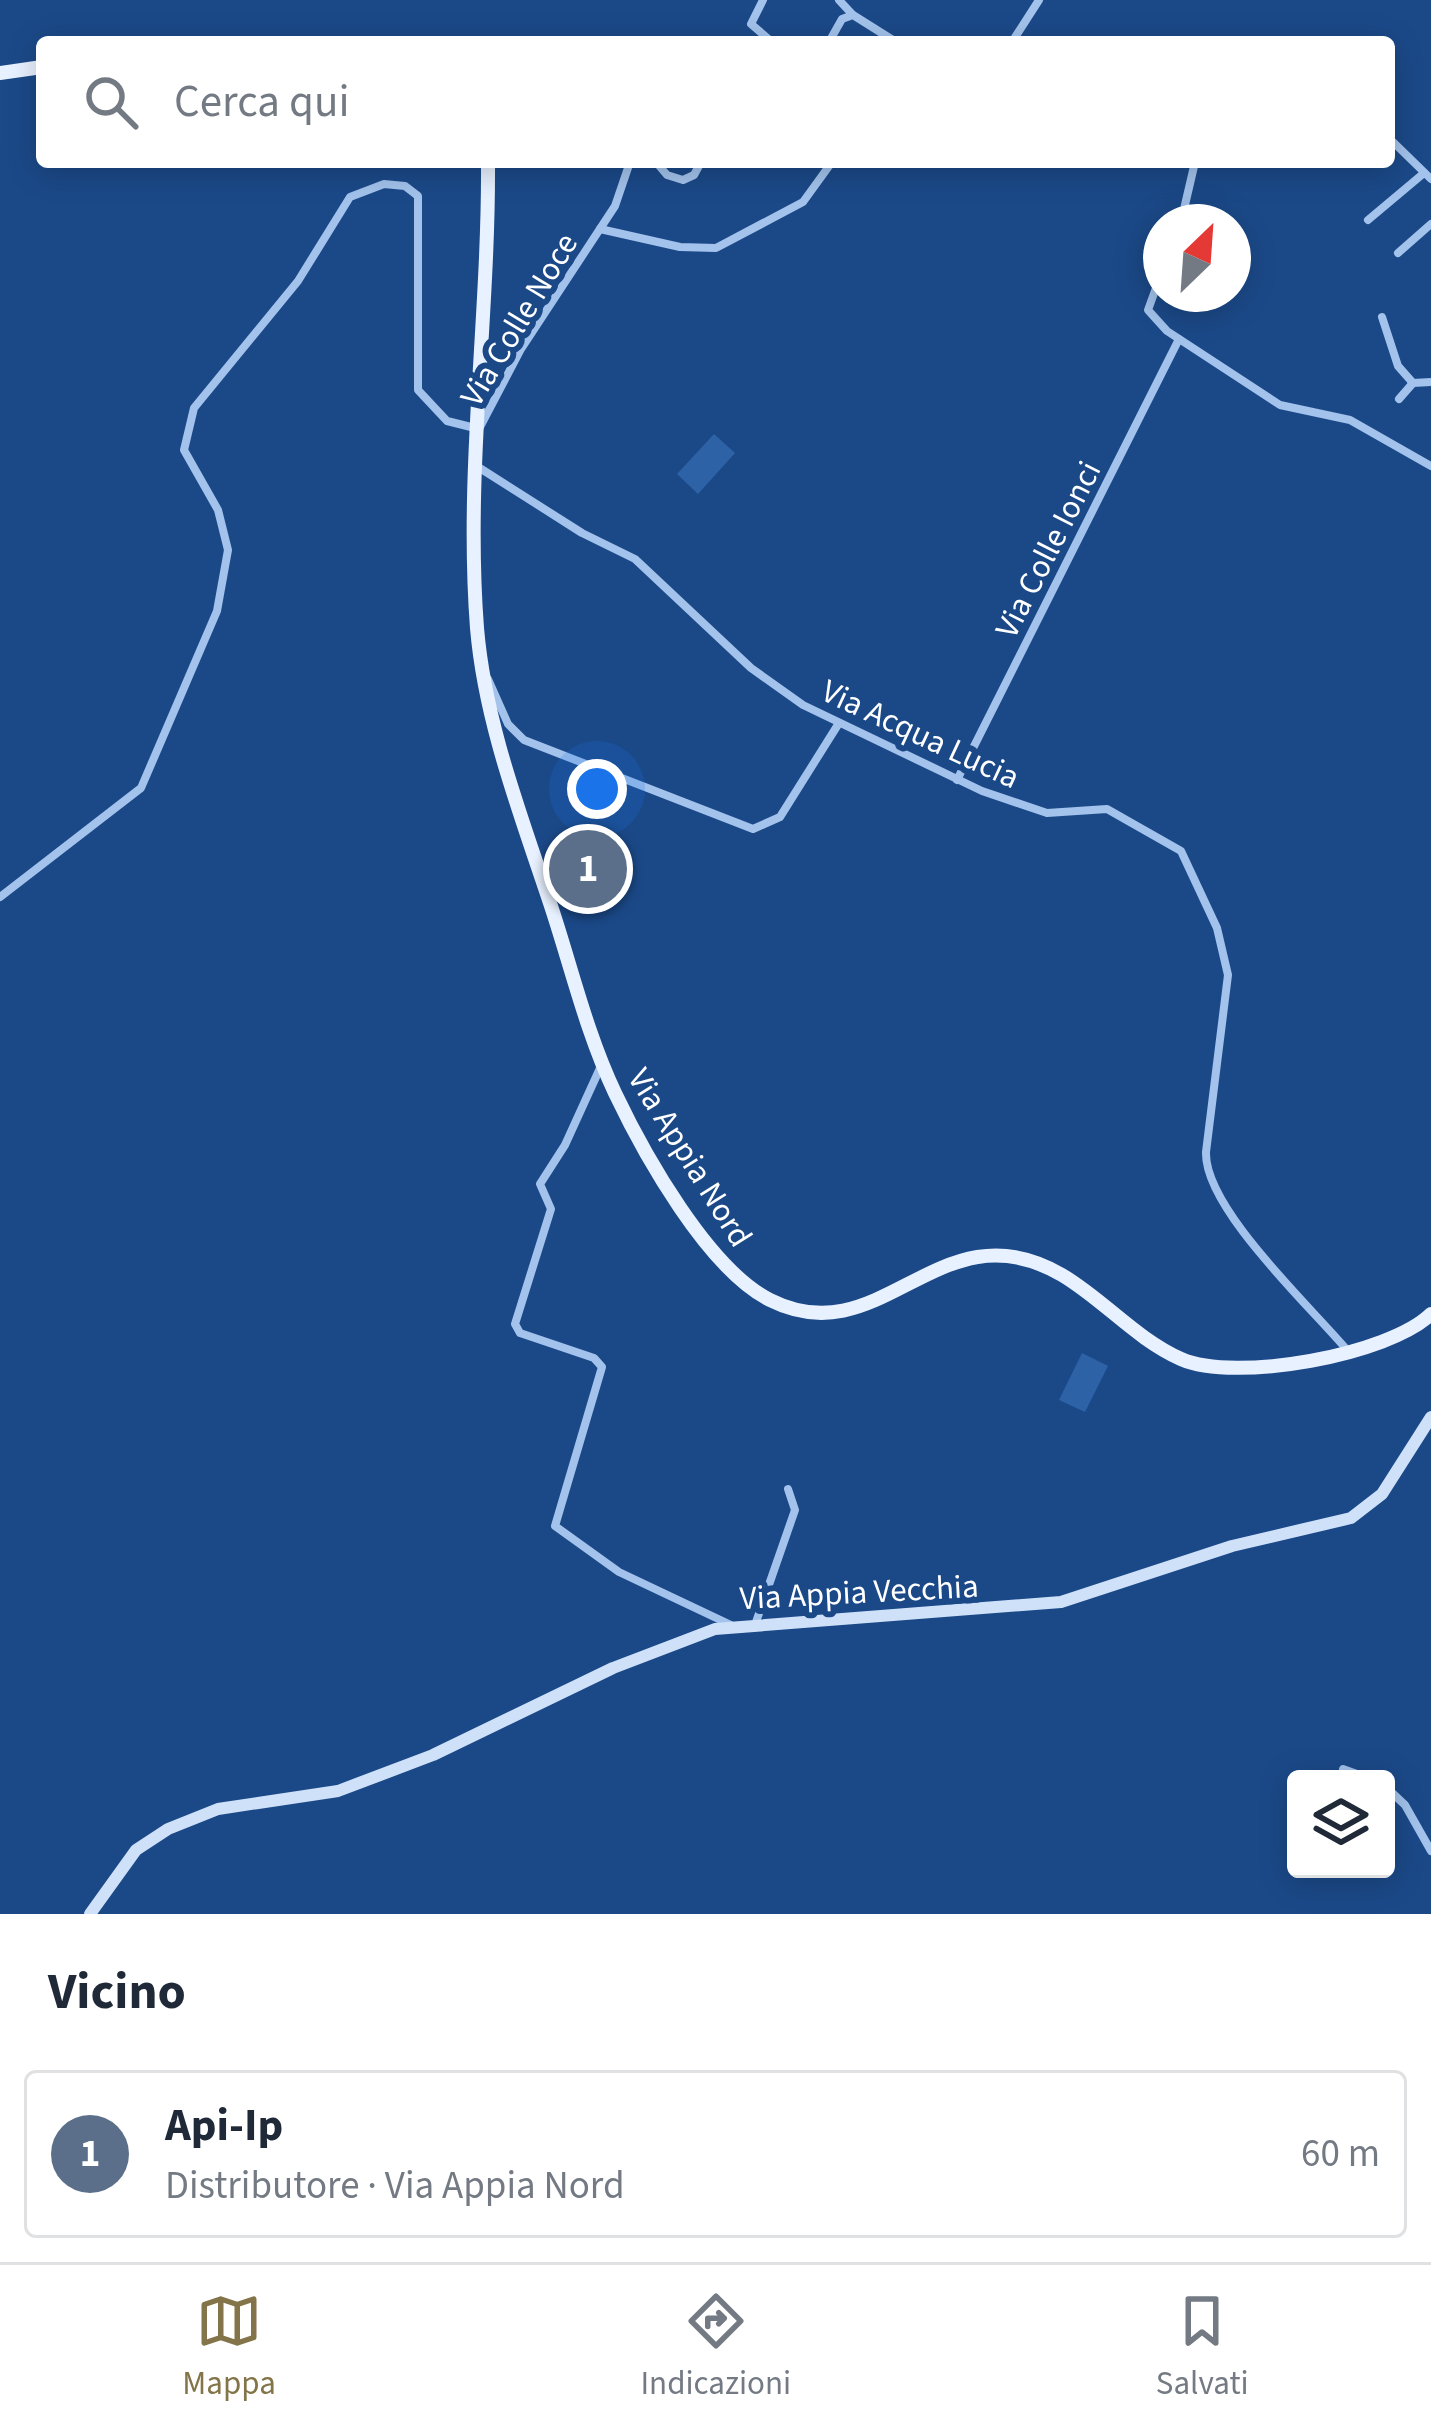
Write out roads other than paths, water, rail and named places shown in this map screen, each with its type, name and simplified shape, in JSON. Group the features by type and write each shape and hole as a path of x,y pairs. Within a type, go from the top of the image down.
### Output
{"main road":[{"path":"0,73 36,68"},
{"name":"Via Appia Nord","path":"488,168 474,465 476,612 482,671 602,1063 629,1120 711,1247 740,1280 782,1305 826,1312 855,1309 957,1259 1002,1254 1060,1274 1150,1342 1198,1365 1250,1366 1348,1351 1399,1338 1431,1315"},
{"name":"Via Appia Vecchia","path":"90,1914 136,1850 181,1823 218,1809 338,1791 441,1752 629,1661 731,1625 1061,1602 1232,1546 1351,1518 1382,1494 1431,1417"}],"street":[{"path":"763,0 751,24 765,36"},
{"path":"839,0 887,36"},
{"path":"1016,36 1039,0"},
{"path":"832,36 840,21 854,15"},
{"path":"1368,220 1429,177 1395,144"},
{"name":"Via Colle Noce","path":"476,429 486,424 513,362 618,199 629,168"},
{"path":"661,168 683,180 697,168"},
{"name":"Via Colle Noce","path":"599,230 712,249 803,202 828,168"},
{"path":"1185,204 1194,168"},
{"path":"0,898 118,811 150,774 217,611 228,561 218,510 185,454 186,425 200,399 298,281 356,193 392,184 418,196 418,390 447,421 476,429"},
{"path":"1398,253 1431,224"},
{"path":"1149,312 1179,339 1280,405 1346,418 1431,466"},
{"path":"1382,316 1398,366 1413,383"},
{"name":"Via Colle Ionci","path":"957,780 1179,339"},
{"path":"1399,400 1413,383 1431,382"},
{"name":"Via Acqua Lucia","path":"474,465 577,530 635,559 763,679 839,723 957,780 1047,813 1108,809 1188,858 1219,934 1228,975 1205,1157 1208,1176 1222,1203 1348,1351"},
{"path":"474,485 504,481"},
{"path":"482,671 508,724 524,740 750,828 777,820 839,723"},
{"path":"602,1063 566,1145 540,1184 551,1210 515,1324 523,1334 594,1358 602,1367 555,1526 632,1579 731,1625"},
{"path":"756,1622 795,1510 788,1489"},
{"path":"1395,1795 1406,1804 1431,1851"}],"place":[{"name":"Api-Ip","path":"588,869"}]}
